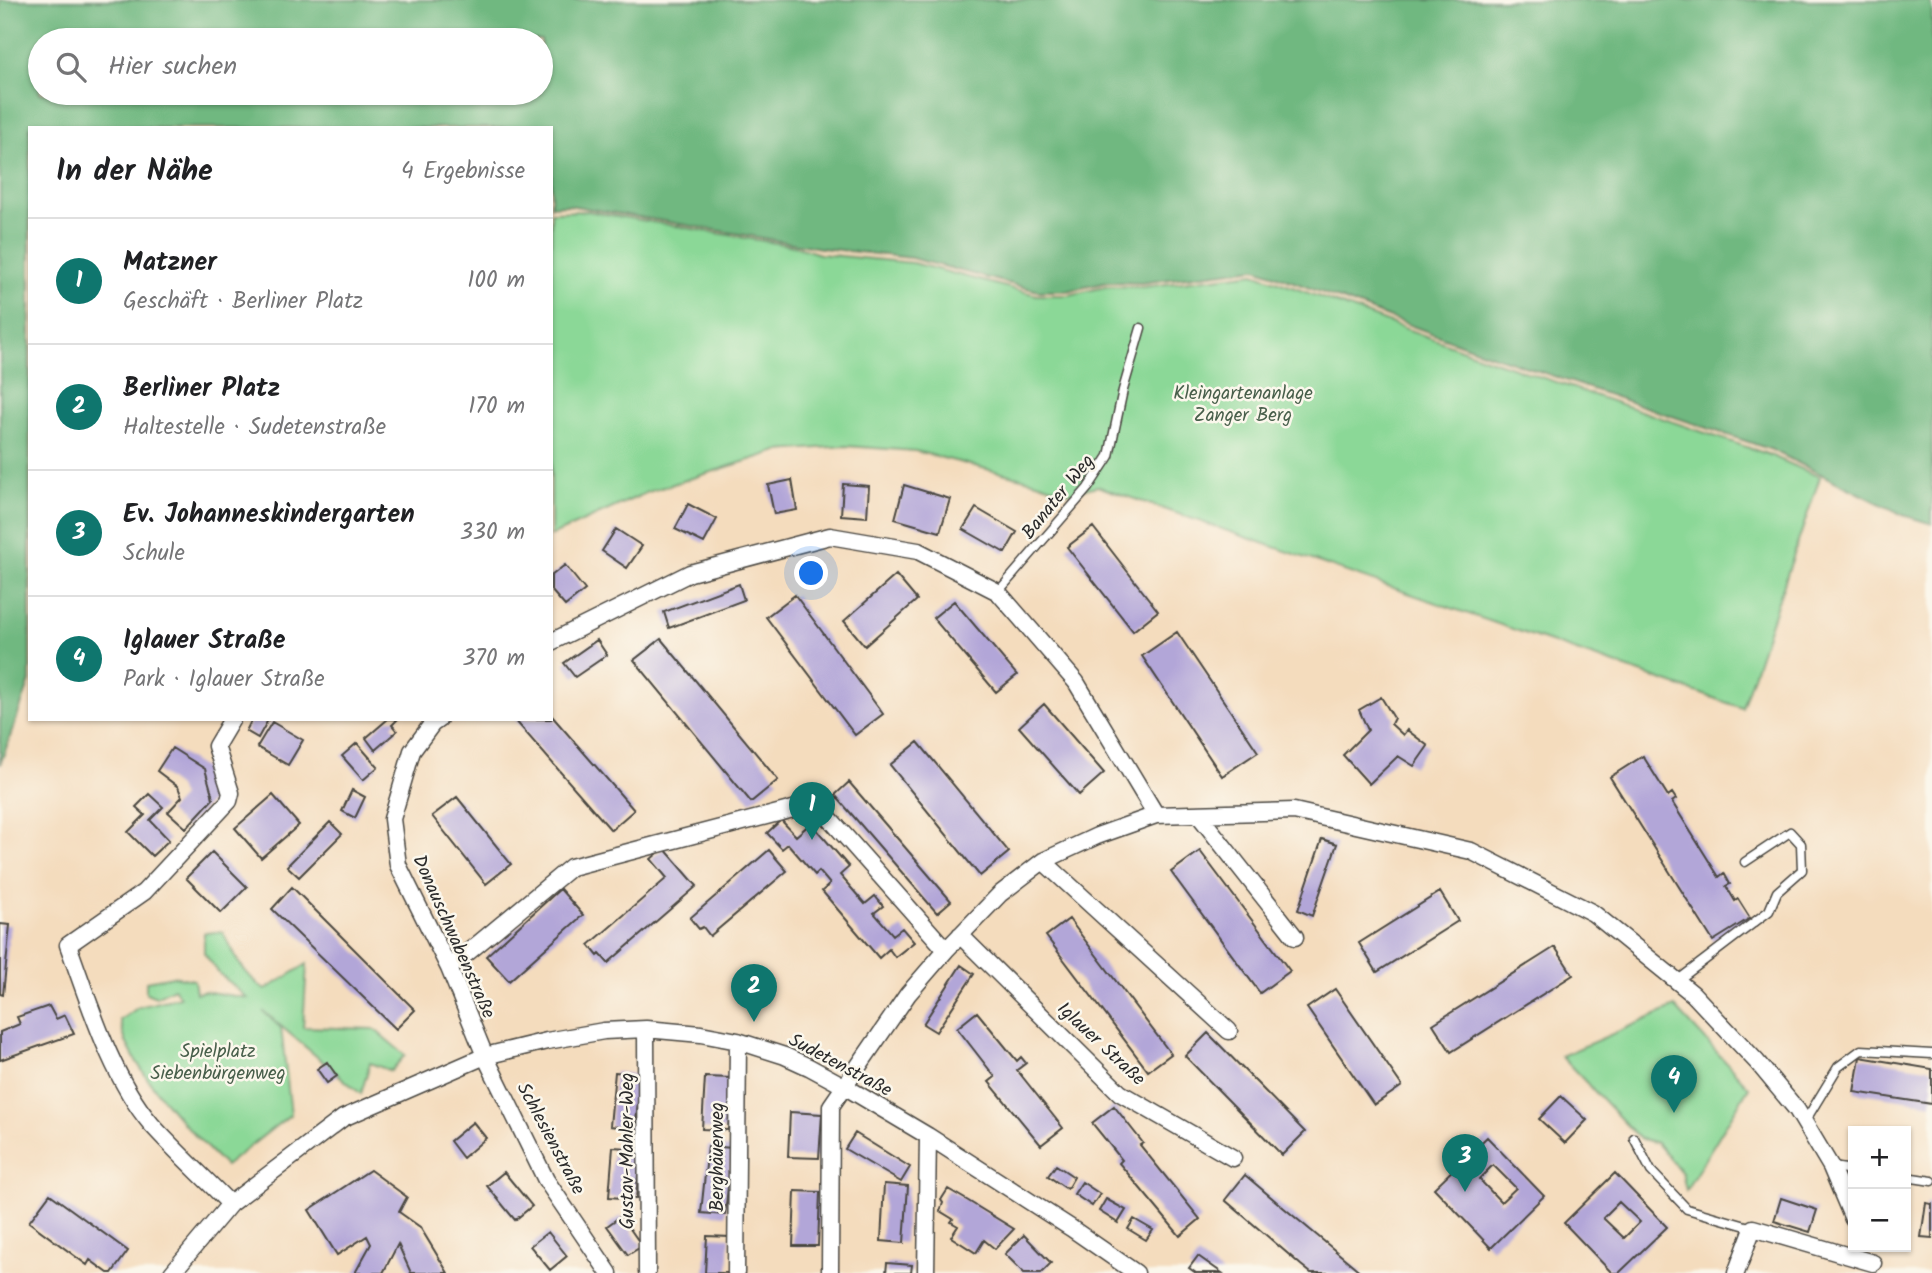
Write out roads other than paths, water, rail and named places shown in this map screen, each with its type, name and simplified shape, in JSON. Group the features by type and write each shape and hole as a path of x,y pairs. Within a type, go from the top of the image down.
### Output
{"street":[{"path":"553,641 690,573 830,536 919,551 998,592 1076,682 1156,815"},
{"path":"230,1204 150,1122 121,1078 95,1020 68,945 144,892 229,801 231,793 216,746 231,721"},
{"name":"Donauschwabenstraße","path":"436,721 412,751 392,819 398,865 449,968 485,1056"},
{"path":"449,968 570,867 816,803 946,950"},
{"path":"830,1273 831,1106 908,994 1000,894 1043,861 1097,836 1156,815 1294,811 1471,851 1593,913 1693,994 1758,1062 1804,1123 1830,1167 1848,1208"},
{"path":"1198,814 1295,937"},
{"path":"1043,861 1229,1031"},
{"name":"Iglauer Straße","path":"960,935 1120,1093 1233,1158"},
{"name":"Sudetenstraße","path":"172,1273 230,1204 343,1118 485,1056 604,1031 646,1029 701,1034 738,1041 785,1056 844,1086 928,1136 1136,1273"},
{"name":"Gustav-Mahler-Weg","path":"646,1029 647,1273"},
{"name":"Berghäuerweg","path":"736,1273 738,1041"},
{"name":"Schlesienstraße","path":"485,1056 545,1180 609,1273"},
{"path":"926,1273 928,1136"},
{"path":"1736,1273 1753,1228 1874,1268"}],"lane":[{"name":"Banater Weg","path":"998,592 1088,488 1110,456 1123,390 1140,328"},
{"path":"1676,981 1769,911 1777,892 1802,870 1801,844 1790,832 1745,862"},
{"path":"1804,1123 1838,1067 1860,1050 1932,1054"},
{"path":"1634,1138 1651,1171 1687,1209 1753,1228"},
{"path":"1830,1167 1848,1169"},
{"path":"1911,1178 1932,1181"}],"place":[{"name":"Matzner","path":"812,840"},
{"name":"Berliner Platz","path":"754,1022"},
{"name":"Iglauer Straße","path":"1674,1113"},
{"name":"Ev. Johanneskindergarten","path":"1465,1192"}],"park label":[{"name":"Kleingartenanlage Zanger Berg","path":"1243,403"},
{"name":"Spielplatz Siebenbürgenweg","path":"218,1061"}]}
